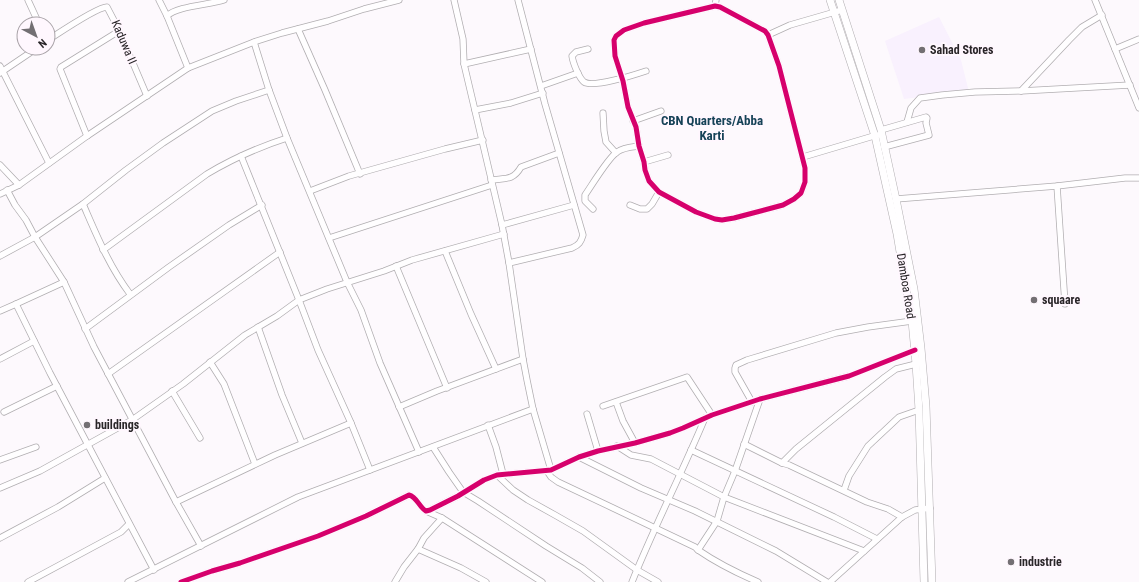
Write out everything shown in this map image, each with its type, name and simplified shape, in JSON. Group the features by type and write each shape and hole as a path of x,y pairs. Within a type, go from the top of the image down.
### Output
{"main road":[{"name":"Damboa Road","path":"830,0 838,11 884,147 914,290 926,406 932,582"},
{"name":"Damboa Road","path":"838,11 839,0"},
{"name":"Damboa Road","path":"879,133 912,321 915,350 919,410 924,582"},
{"path":"924,574 932,573"}],"street":[{"path":"28,0 35,16"},
{"path":"159,0 188,68"},
{"path":"167,16 178,10 224,0"},
{"path":"0,194 19,184 188,68 254,42 399,0"},
{"path":"454,0 463,39 464,64 504,234 523,359 533,409 551,477 558,482 695,547 719,564 742,576 758,582"},
{"path":"509,264 572,248 581,242 583,235 542,93 518,0"},
{"path":"1095,0 1139,108"},
{"path":"715,3 768,34 779,66 792,122 805,168 805,182 801,193 794,199 783,205 722,220 707,217 659,192 649,181 639,146 636,127 628,107 622,78 615,56 614,40 616,36 624,30 715,3"},
{"name":"Kaduwa II","path":"56,35 105,7 109,9 147,96"},
{"path":"768,34 790,25 838,11"},
{"path":"1021,92 1082,27 1102,15"},
{"path":"298,29 360,174"},
{"path":"87,136 60,69 62,66 119,31"},
{"path":"1115,49 1139,39"},
{"path":"254,42 269,90 287,138 347,282 362,310 380,363 420,452"},
{"path":"464,64 531,49"},
{"path":"588,49 576,52 572,56 578,73 585,83 592,84 646,72"},
{"path":"1,73 25,56"},
{"path":"0,66 1,73 49,163"},
{"path":"541,86 578,73"},
{"path":"907,122 911,108 920,98 975,92 1021,92 1130,85"},
{"path":"0,256 35,237 84,204 164,142 212,111 269,90"},
{"path":"475,110 511,103 542,93"},
{"path":"633,121 662,111"},
{"path":"603,113 606,142 616,152"},
{"path":"803,157 879,133 926,116 929,135 884,147"},
{"path":"103,250 207,174 225,163 270,143 287,138"},
{"path":"310,191 349,176 482,140"},
{"path":"593,210 585,201 585,195 610,159 616,152 629,147 639,146"},
{"path":"329,238 514,177 521,167 559,153"},
{"path":"644,162 668,155"},
{"path":"241,156 262,205 318,350 352,423 370,470"},
{"path":"0,165 19,184"},
{"path":"896,199 1057,186 1124,178 1139,178"},
{"path":"1057,186 1065,304"},
{"path":"7,190 64,282 108,374 201,546"},
{"path":"630,205 640,209 647,209 652,204 659,192"},
{"path":"84,204 103,250 130,294"},
{"path":"85,328 130,294 229,225 262,205"},
{"path":"502,225 574,205"},
{"path":"0,488 40,471 132,420 245,335 299,300 396,266 504,234"},
{"path":"445,251 496,369"},
{"path":"108,374 280,252"},
{"path":"396,266 447,388"},
{"path":"0,310 64,282"},
{"path":"16,304 57,386 154,570"},
{"path":"752,402 736,372 736,365 747,360 836,333 912,321"},
{"path":"258,327 282,395 302,443"},
{"path":"0,359 34,341"},
{"path":"426,511 484,480 497,475 549,471 579,457 670,433 712,415 760,399 849,376 915,350"},
{"path":"399,407 523,359"},
{"path":"210,362 224,384 254,464"},
{"path":"782,463 796,449 885,376 896,369 916,364"},
{"path":"603,406 688,377 712,415"},
{"path":"4,412 57,386"},
{"path":"172,391 200,438"},
{"path":"698,550 717,521 724,497 735,471 760,399"},
{"path":"616,402 623,421 636,443"},
{"path":"128,582 298,497 533,409"},
{"path":"844,490 849,476 868,446 899,417 919,410"},
{"path":"587,414 598,451"},
{"path":"632,582 636,570 705,418"},
{"path":"176,502 254,464 352,423"},
{"path":"488,425 504,474"},
{"path":"744,444 867,502 888,509 902,517"},
{"path":"617,446 631,455 651,459 724,497 864,551"},
{"path":"0,460 36,447"},
{"path":"433,447 463,492 582,568 600,582"},
{"path":"691,450 834,517 877,539"},
{"path":"579,457 641,488 717,521 776,551 828,582 902,517 915,510 930,508"},
{"path":"497,475 513,490 528,500 555,514 636,570 658,582"},
{"path":"0,538 58,507 105,478"},
{"path":"181,582 318,536 366,516 409,495 414,497 422,509 442,518 542,582"},
{"path":"395,582 424,538 442,518"},
{"path":"28,582 121,532 129,524"},
{"path":"418,549 461,568 486,582"}],"shaded area":[{"name":"Sahad Stores","path":"939,17 961,60 969,92 904,99 885,41"}],"cycle path":[{"path":"715,6 720,7 765,31 768,35 779,66 805,168 805,182 801,193 794,199 783,205 722,220 696,212 659,192 649,181 639,146 636,127 628,107 623,81 615,56 614,40 616,36 624,30 644,23 715,6"},
{"path":"181,582 318,536 366,516 409,495 412,496 426,511 430,510 458,496 484,480 497,475 551,470 579,457 670,433 712,415 760,399 849,376 915,350"}],"place":[{"name":"Sahad Stores","path":"922,50"},
{"name":"squaare","path":"1034,300"},
{"name":"buildings","path":"87,425"},
{"name":"industrie","path":"1011,562"}],"district":[{"name":"CBN Quarters/Abba Karti","path":"712,128"}]}
